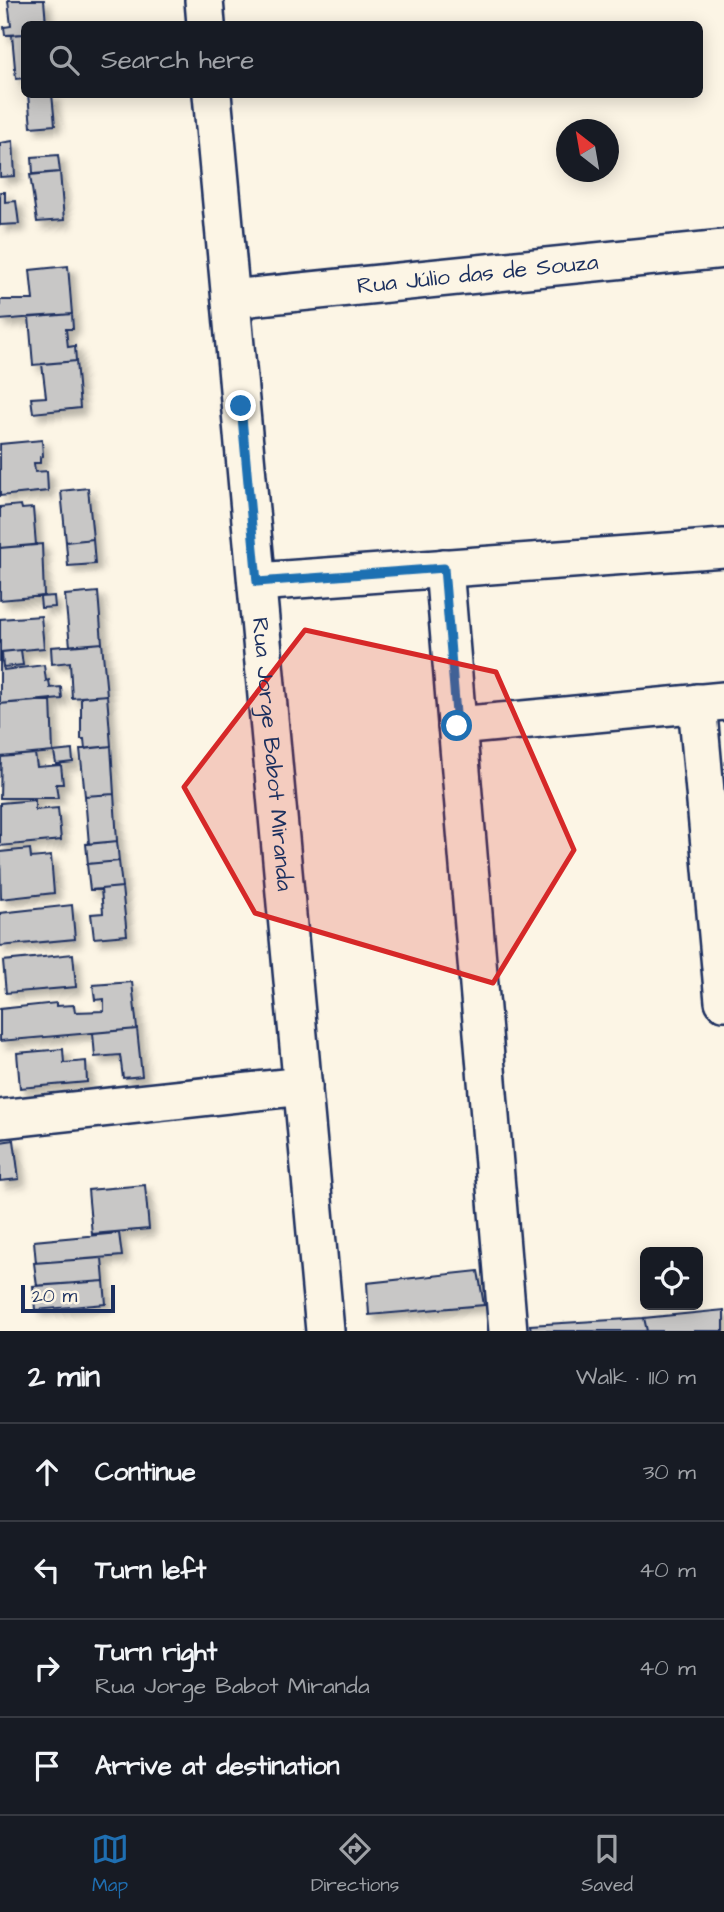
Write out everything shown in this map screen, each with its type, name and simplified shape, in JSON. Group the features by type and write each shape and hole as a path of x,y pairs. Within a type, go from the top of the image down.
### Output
{"street":[{"path":"204,0 206,21"},
{"name":"Rua Jorge Babot Miranda","path":"212,98 325,1331"},
{"name":"Rua Júlio das de Souza","path":"231,299 724,249"},
{"path":"257,582 724,548"},
{"path":"444,568 508,1331"},
{"path":"457,726 710,702 724,1001"},
{"path":"0,1119 303,1086"}],"highlighted area":[{"path":"305,630 496,672 574,850 493,983 255,913 184,787"}],"building":[{"path":"8,0 44,0 46,21 21,21 21,34 5,35 4,27 11,26"},
{"path":"21,34 21,78 16,79 12,35"},
{"path":"28,98 52,98 55,125 31,127"},
{"path":"13,141 15,176 0,177 0,143"},
{"path":"58,155 60,172 33,174 32,157"},
{"path":"60,172 64,220 37,222 30,175"},
{"path":"0,192 5,192 5,202 16,201 19,224 0,225"},
{"path":"68,266 72,314 0,320 0,300 33,300 30,270"},
{"path":"72,314 73,329 66,329 68,347 75,346 76,361 33,365 29,317"},
{"path":"76,361 80,408 33,413 31,398 46,397 42,364"},
{"path":"42,440 43,456 40,457 40,463 34,463 35,472 47,471 48,491 0,496 0,444"},
{"path":"88,488 93,539 66,542 61,491"},
{"path":"21,505 22,509 33,508 36,545 0,548 0,507"},
{"path":"93,539 95,564 68,566 66,542"},
{"path":"42,544 44,596 0,600 0,548"},
{"path":"98,592 102,643 70,646 65,595"},
{"path":"54,596 55,607 41,608 40,597"},
{"path":"41,616 44,648 0,652 0,619"},
{"path":"102,643 107,695 72,698 70,662 52,664 51,647"},
{"path":"21,650 23,665 3,667 2,652"},
{"path":"0,652 4,670 44,665 46,681 49,680 50,688 61,687 62,699 0,704"},
{"path":"107,695 111,746 85,749 84,739 81,739 81,697"},
{"path":"51,699 53,752 0,757 0,704"},
{"path":"111,746 114,794 85,796 80,749"},
{"path":"72,750 73,762 56,764 54,752"},
{"path":"35,754 37,767 61,765 63,784 56,784 58,798 0,798 1,757"},
{"path":"114,794 117,841 89,844 85,796"},
{"path":"35,800 35,810 58,808 61,840 0,846 0,803"},
{"path":"117,841 119,861 88,864 86,844"},
{"path":"30,849 31,858 51,856 54,893 1,899 0,852"},
{"path":"119,861 122,887 90,890 87,864"},
{"path":"122,887 127,935 94,938 91,914 103,913 101,889"},
{"path":"72,905 75,939 0,946 0,913"},
{"path":"73,954 76,987 6,993 3,961"},
{"path":"132,982 137,1029 0,1041 0,1009 56,1003 56,1006 74,1005 75,1012 104,1011 104,999 95,1000 93,985"},
{"path":"137,1029 142,1076 123,1078 120,1055 95,1057 93,1033"},
{"path":"63,1049 64,1063 86,1061 87,1082 20,1088 17,1053"},
{"path":"14,1140 19,1179 0,1181 0,1142"},
{"path":"145,1185 149,1229 92,1234 88,1190"},
{"path":"119,1233 122,1256 36,1263 34,1241"},
{"path":"102,1258 104,1281 37,1286 34,1263"},
{"path":"478,1271 484,1305 369,1315 367,1283"},
{"path":"104,1281 106,1304 35,1310 33,1286"},
{"path":"724,1310 724,1331 647,1331 644,1318"},
{"path":"644,1318 647,1331 531,1331 530,1325"}],"route":[{"path":"241,406 257,582 444,568 457,726"}]}
